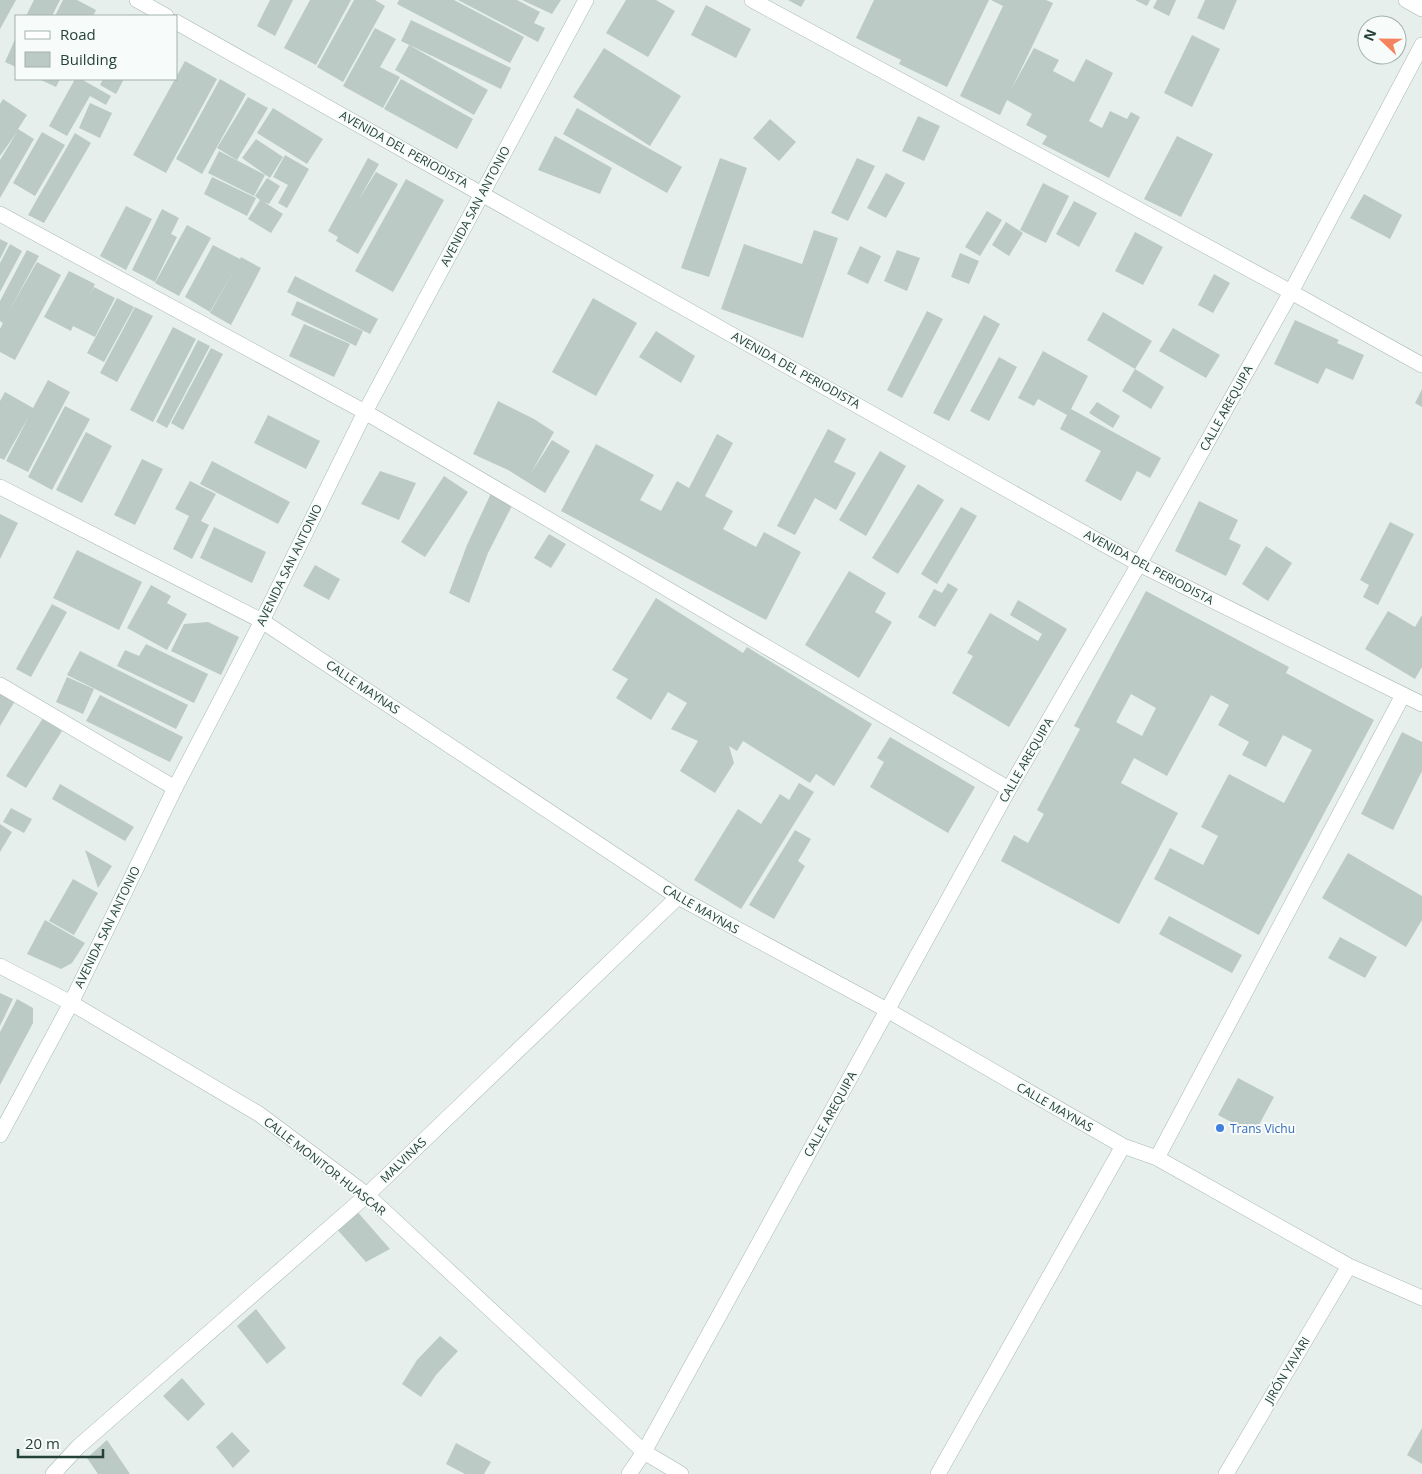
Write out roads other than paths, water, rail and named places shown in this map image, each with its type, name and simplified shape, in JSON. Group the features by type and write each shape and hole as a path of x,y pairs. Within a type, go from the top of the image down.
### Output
{"street":[{"path":"137,0 164,15"},
{"name":"AVENIDA SAN ANTONIO","path":"0,1135 71,1002 175,788 262,621 365,412 586,0"},
{"path":"752,0 1422,365"},
{"path":"1406,0 1422,9"},
{"name":"AVENIDA DEL PERIODISTA","path":"178,23 1139,564 1422,704"},
{"name":"CALLE AREQUIPA","path":"629,1474 644,1452 1009,789 1139,564 1291,292 1422,46"},
{"path":"0,214 365,412 1009,789"},
{"name":"CALLE MAYNAS","path":"0,487 262,621 678,898 887,1010 1123,1146 1157,1158 1349,1266 1422,1298"},
{"path":"0,685 175,788"},
{"path":"1157,1158 1403,695"},
{"name":"MALVINAS","path":"53,1474 78,1447 367,1195 678,898"},
{"name":"CALLE MONITOR HUASCAR","path":"0,966 71,1002 259,1114 367,1195 644,1452 681,1474"},
{"path":"938,1474 1123,1146"},
{"name":"JIRÓN YAVARI","path":"1226,1474 1349,1266"}],"place":[{"name":"Trans Vichu","path":"1220,1128"}]}
